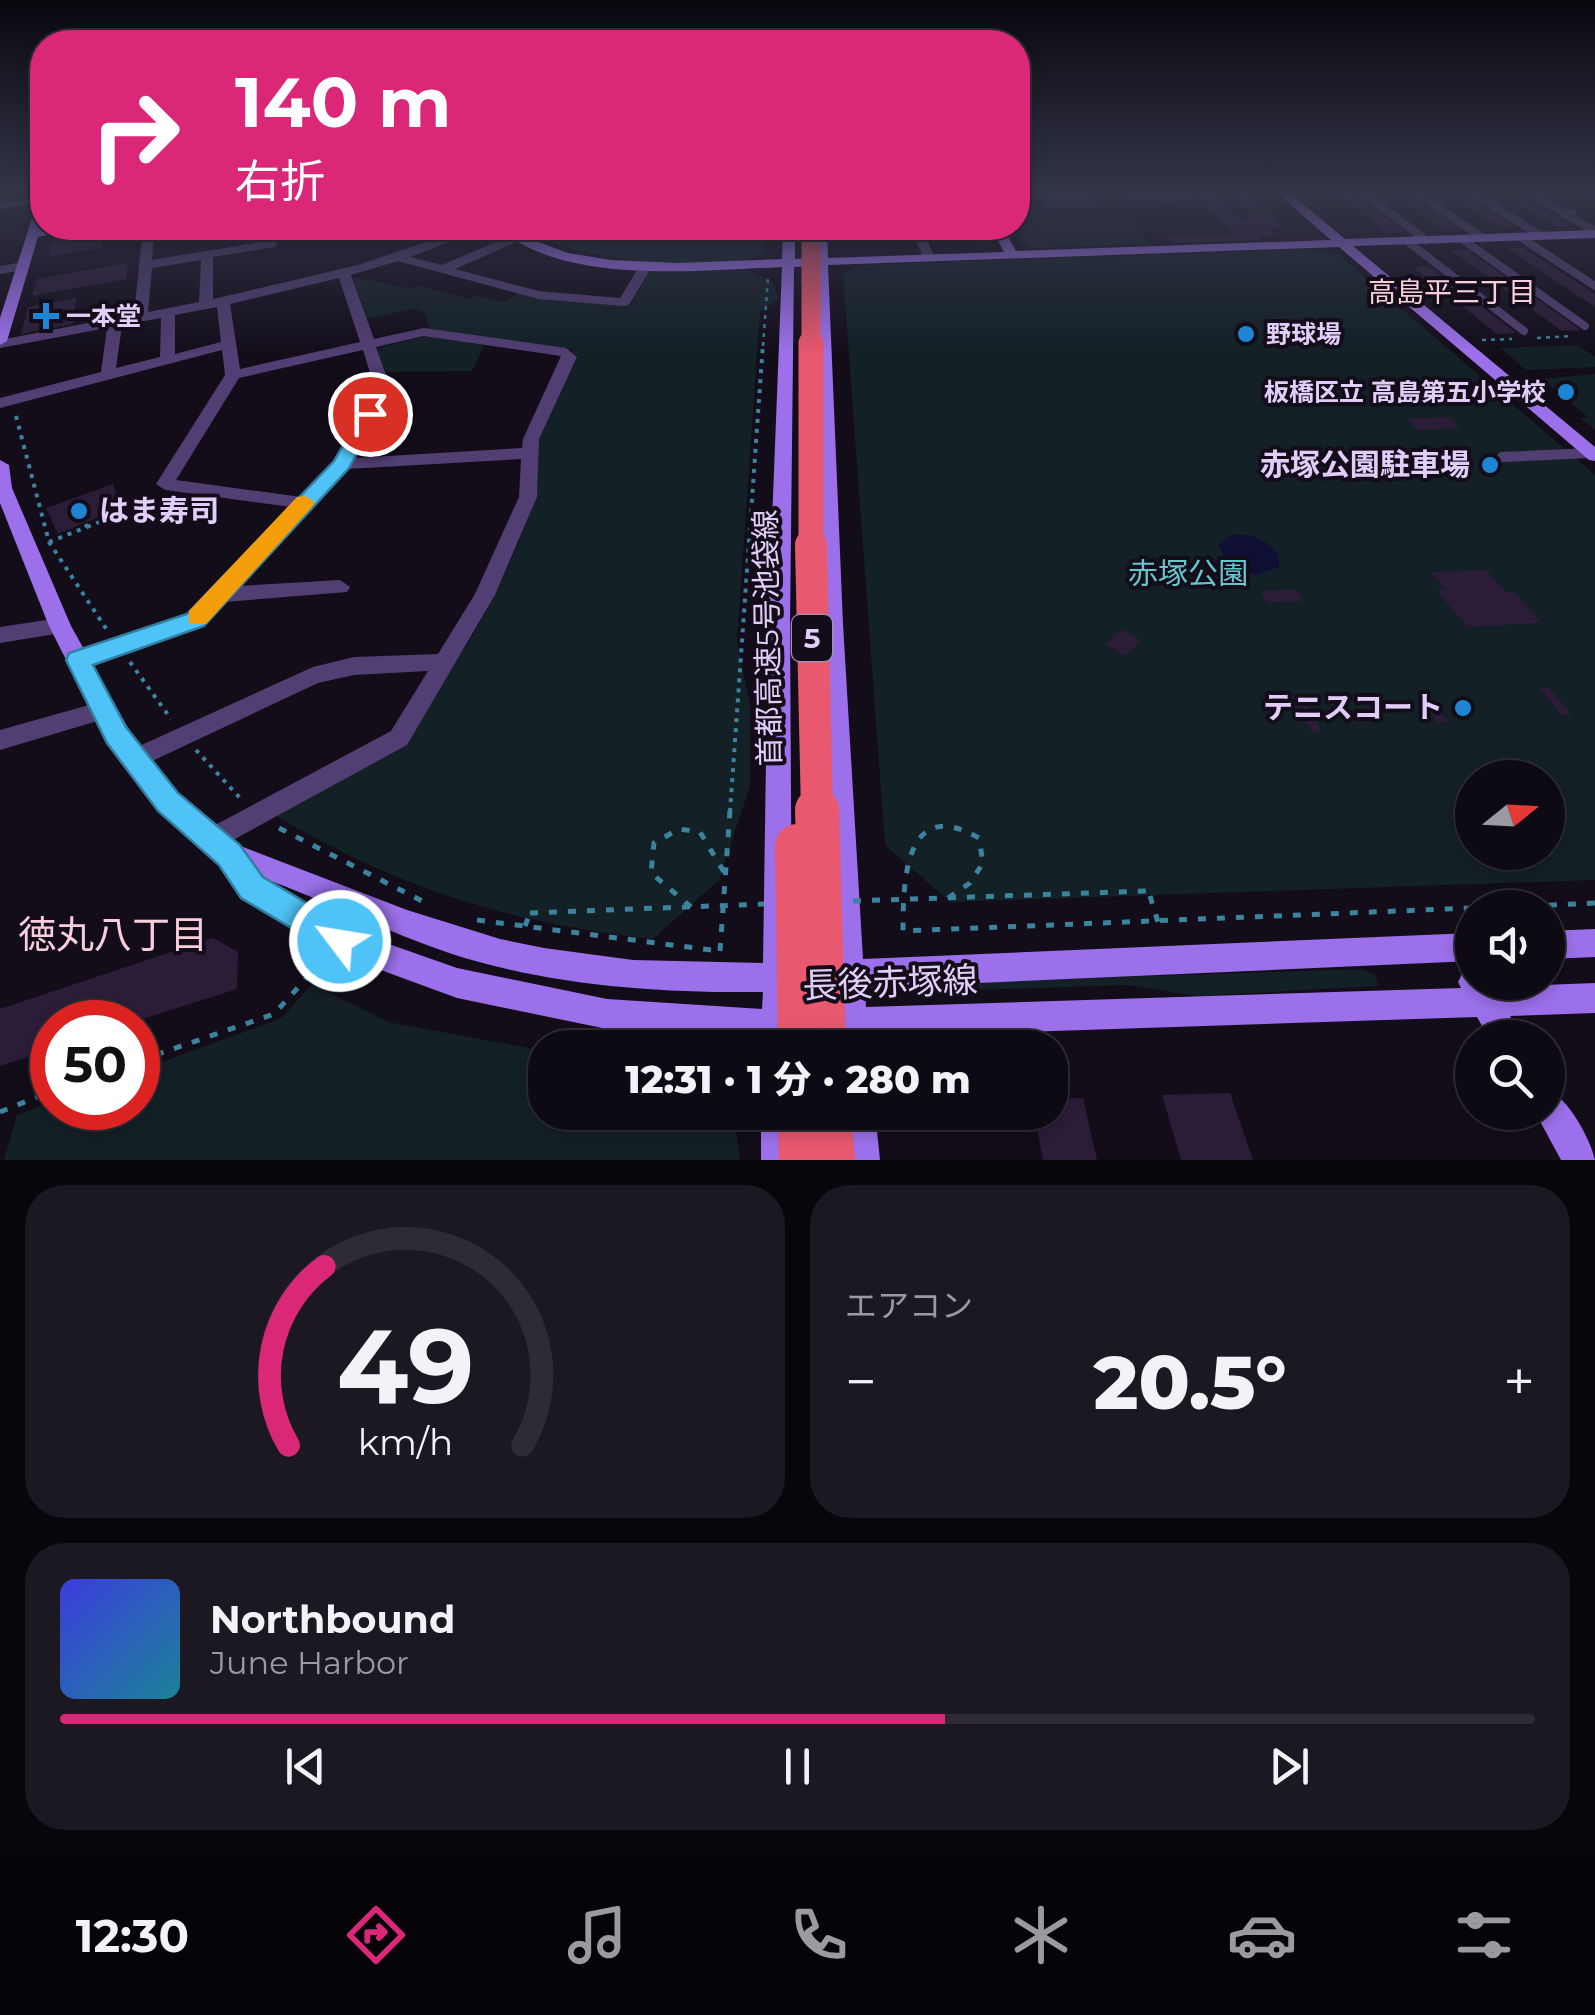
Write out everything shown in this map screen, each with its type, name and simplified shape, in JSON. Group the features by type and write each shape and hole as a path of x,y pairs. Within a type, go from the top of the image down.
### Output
{"highway":[{"name":"首都高速5号池袋線","path":"798,245 795,624 800,1030"},
{"name":"首都高速5号池袋線","path":"811,245 812,624 823,1030"},
{"path":"803,1130 804,1160"},
{"path":"828,1130 830,1160"}],"main road":[{"path":"0,342 2,319 30,245"},
{"path":"537,245 562,256 647,265 779,264 1288,245"},
{"path":"776,1030 779,264 784,245"},
{"path":"821,245 852,1030"},
{"path":"1006,245 1012,256"},
{"path":"1345,245 1593,455"},
{"name":"長後赤塚線","path":"1,481 60,626 132,760 168,802 220,848 252,888 340,941 457,983 532,1000 733,1030"},
{"name":"長後赤塚線","path":"220,848 409,925 538,964 603,975 774,977 1455,948"},
{"path":"1565,944 1595,943"},
{"name":"長後赤塚線","path":"932,1030 1455,991"},
{"name":"長後赤塚線","path":"1565,996 1595,998"},
{"path":"777,1130 778,1160"},
{"path":"860,1130 862,1160"},
{"path":"1562,1130 1580,1160"}],"street":[{"path":"141,316 148,245"},
{"path":"146,266 264,245"},
{"path":"0,342 346,274 403,259 437,245"},
{"path":"444,270 500,245"},
{"path":"923,245 929,258"},
{"path":"206,255 233,375 165,484 304,503"},
{"path":"403,259 539,294 624,302 647,265"},
{"path":"0,270 23,266"},
{"path":"78,660 195,620 342,464 383,389 346,274"},
{"path":"167,360 168,310"},
{"path":"108,376 115,321"},
{"path":"220,848 256,816 399,738 485,595 528,496 531,438 570,358 566,352 424,332 233,375"},
{"path":"8,407 229,344"},
{"path":"342,464 531,453"},
{"path":"219,595 340,587"},
{"path":"0,635 60,626"},
{"path":"132,760 334,670 444,662"},
{"path":"0,740 103,710"}],"lane":[{"path":"1412,245 1524,331"},
{"path":"1471,245 1584,326"},
{"path":"1532,245 1595,286"},
{"path":"1502,458 1593,455"}],"path":[{"path":"471,919 721,951 779,264"},
{"path":"8,407 48,542 182,736 256,816 436,908"},
{"path":"48,542 124,512"},
{"path":"948,898 970,883 983,863 982,847 973,831 956,824 939,826 916,844 904,862 903,931 1455,909"},
{"path":"691,906 652,873 648,856 658,838 680,829 700,832 726,876"},
{"path":"1150,896 1158,922"},
{"path":"1565,904 1595,903"},
{"path":"525,926 530,913"},
{"path":"160,1053 274,1014 340,941"},
{"path":"0,1112 30,1100"}],"green space":[{"path":"561,245 766,245 765,253 712,264 641,261"},
{"path":"1025,245 1117,245 1033,248"},
{"name":"赤塚公園","path":"1318,249 1339,255 1595,475 1595,880 950,902 885,845 843,274 861,265"},
{"path":"747,270 772,281 779,299 760,311 737,641 750,705 750,786 719,880 653,939 601,932 502,912 410,882 273,814 378,758 470,640 498,589 531,512 537,487 540,434 577,358 570,350 430,329 424,312 413,309 367,319 353,277 412,289 419,286 469,299 476,295 503,302 521,293 630,305 650,271"},
{"path":"428,336 485,344 472,371 385,372 377,348"},
{"path":"1578,345 1595,357 1595,367 1527,370 1500,348"},
{"path":"1595,374 1595,430 1580,418 1588,417 1542,379"},
{"path":"1363,969 1375,975 1378,986 1198,996 1127,985 944,991 943,983"},
{"path":"312,984 388,1022 528,1048 528,1130 736,1130 740,1160 4,1160 17,1115 30,1110 30,1130 160,1130 160,1063 282,1018"}],"shaded area":[{"path":"1231,535 1264,541 1279,556 1279,567 1256,575 1228,564 1218,545"}],"building":[{"path":"51,245 102,245 101,248 48,257"},
{"path":"1507,248 1523,248 1595,294 1595,307"},
{"path":"1450,250 1467,250 1581,330 1562,331"},
{"path":"128,263 126,279 32,296 37,279"},
{"path":"1429,266 1516,333 1497,334 1413,267"},
{"path":"76,298 74,312 83,310 72,324 21,334 28,307"},
{"path":"1448,417 1460,428 1418,430 1407,419"},
{"path":"113,484 121,508 58,534 46,508"},
{"path":"1486,570 1506,592 1514,592 1542,623 1467,627 1436,590 1446,589 1431,572"},
{"path":"1296,589 1304,601 1267,603 1260,591"},
{"path":"1122,629 1141,640 1125,656 1106,644"},
{"path":"1539,688 1549,688 1572,714 1562,715"},
{"path":"1428,695 1448,722 1438,723 1418,696"},
{"path":"1295,704 1305,704 1322,731 1312,732"},
{"path":"213,938 238,952 237,989 160,1013 160,1000 30,1000 30,1056 0,1066 0,1009"},
{"path":"1230,1093 1253,1160 1181,1160 1162,1095"},
{"path":"1068,1098 1083,1098 1097,1160 1043,1160 1037,1130 1068,1130"}],"slow traffic":[{"path":"197,617 305,502"}],"place":[{"name":"一本堂","path":"46,316"},
{"name":"野球場","path":"1246,334"},
{"name":"板橋区立 高島第五小学校","path":"1566,392"},
{"name":"赤塚公園駐車場","path":"1490,465"},
{"name":"はま寿司","path":"79,511"},
{"name":"テニスコート","path":"1463,708"}],"district":[{"name":"高島平三丁目","path":"1452,292"},
{"name":"徳丸八丁目","path":"113,935"}],"route":[{"path":"340,941 252,888 230,855 168,802 116,735 78,660 195,620 342,464 370,414"}]}
